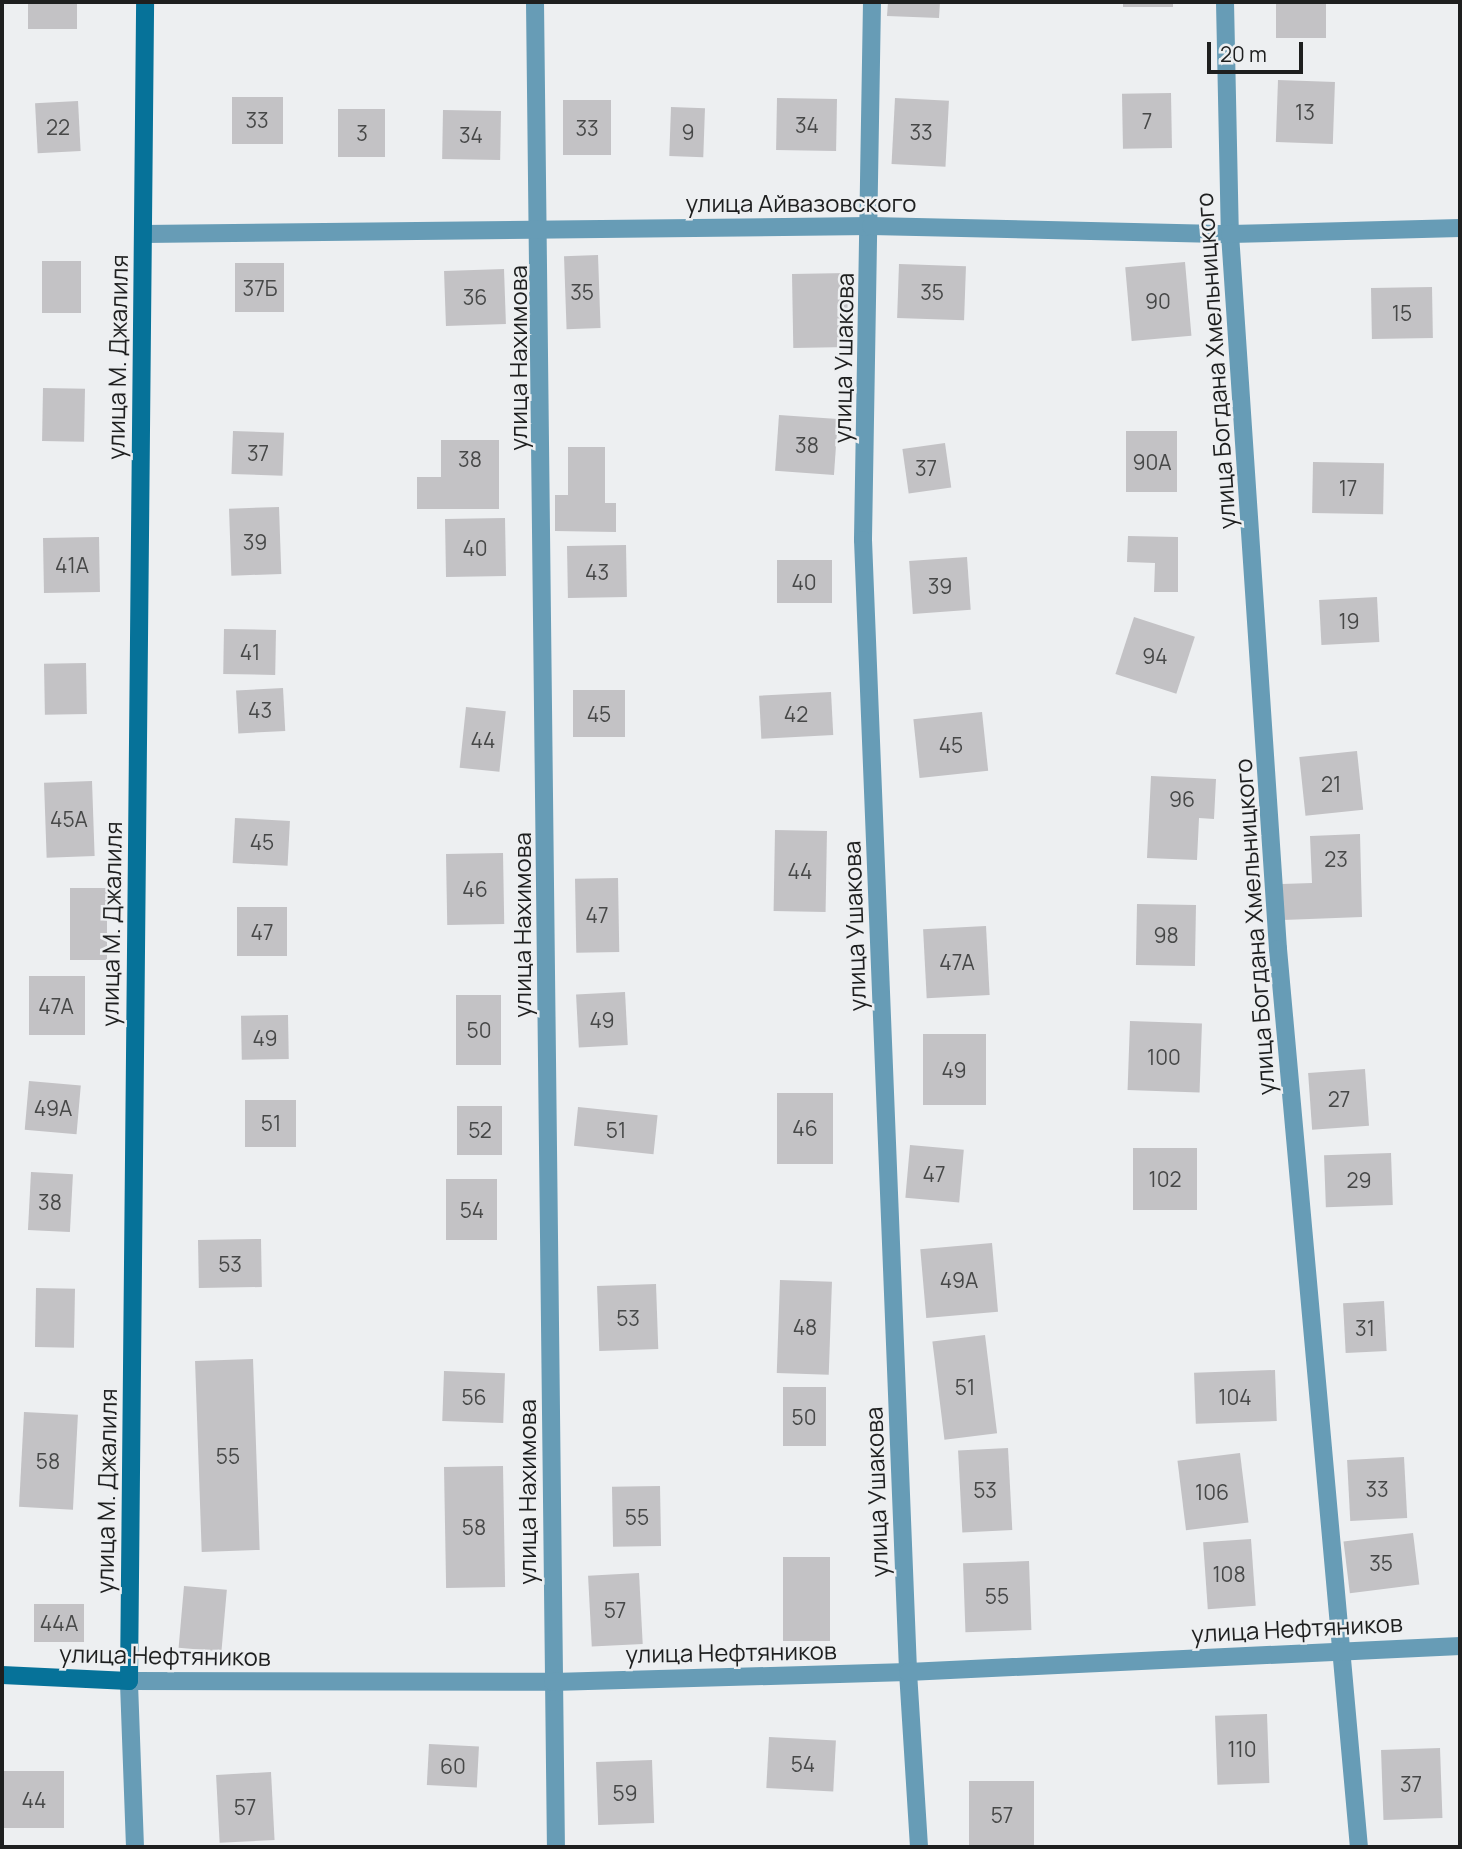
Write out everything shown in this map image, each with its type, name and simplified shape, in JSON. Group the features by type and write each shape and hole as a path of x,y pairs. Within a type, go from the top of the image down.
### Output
{"street":[{"name":"улица М. Джалиля","path":"135,1847 128,1681 145,2"},
{"name":"улица Нахимова","path":"535,2 541,230 556,1847"},
{"name":"улица Ушакова","path":"873,2 871,226 863,540 908,1672 919,1847"},
{"name":"улица Богдана Хмельницкого","path":"1225,2 1230,234 1278,936 1338,1648 1359,1847"},
{"name":"улица Айвазовского","path":"143,234 871,226 1230,234 1460,228"},
{"name":"улица Нефтяников","path":"2,1675 128,1681 553,1682 908,1672 1338,1648 1460,1646"}],"building":[{"path":"28,2 77,2 77,29 28,29"},
{"path":"888,2 940,2 939,18 887,16"},
{"path":"1123,2 1173,2 1173,7 1123,7"},
{"path":"1276,2 1326,2 1326,38 1276,38"},
{"path":"1278,80 1335,82 1333,144 1276,142"},
{"path":"1171,93 1172,148 1123,149 1122,94"},
{"path":"232,97 283,97 283,144 232,144"},
{"path":"777,98 837,99 836,151 776,150"},
{"path":"895,98 949,101 945,167 892,164"},
{"path":"563,100 611,100 611,155 563,155"},
{"path":"78,101 81,151 38,153 35,103"},
{"path":"671,107 705,108 703,157 669,156"},
{"path":"338,109 385,109 385,157 338,157"},
{"path":"443,110 501,111 500,160 442,159"},
{"path":"598,255 601,328 567,329 564,256"},
{"path":"42,261 81,261 81,313 42,313"},
{"path":"1185,262 1191,336 1132,341 1125,267"},
{"path":"235,263 284,263 284,312 235,312"},
{"path":"899,264 966,266 964,320 897,318"},
{"path":"504,269 506,324 446,326 444,271"},
{"path":"847,273 848,347 793,348 792,274"},
{"path":"1432,287 1433,338 1372,339 1371,288"},
{"path":"43,388 85,389 84,442 42,441"},
{"path":"779,415 838,419 834,475 775,471"},
{"path":"233,431 284,433 282,476 231,474"},
{"path":"1126,431 1177,431 1177,492 1126,492"},
{"path":"441,440 499,440 499,509 417,509 417,477 441,477"},
{"path":"945,443 951,488 909,494 902,449"},
{"path":"568,447 605,447 605,503 616,503 616,532 555,531 555,495 568,495"},
{"path":"1313,462 1384,463 1383,514 1312,513"},
{"path":"279,507 281,574 231,576 229,509"},
{"path":"505,518 506,576 446,577 445,519"},
{"path":"1128,536 1178,537 1178,592 1154,592 1155,563 1127,562"},
{"path":"99,537 100,592 44,593 43,538"},
{"path":"626,545 627,597 568,598 567,546"},
{"path":"967,557 971,610 913,614 909,561"},
{"path":"777,560 832,560 832,603 777,603"},
{"path":"1377,597 1379,642 1321,645 1319,600"},
{"path":"1134,617 1195,637 1176,694 1115,674"},
{"path":"224,629 276,630 275,675 223,674"},
{"path":"86,663 87,714 45,715 44,664"},
{"path":"283,688 285,731 238,733 236,690"},
{"path":"573,690 625,690 625,737 573,737"},
{"path":"831,692 833,735 761,739 759,696"},
{"path":"466,707 506,711 499,772 460,768"},
{"path":"982,712 988,771 920,778 913,719"},
{"path":"1357,751 1363,810 1305,816 1299,757"},
{"path":"1151,776 1216,779 1214,819 1199,818 1197,860 1147,858"},
{"path":"92,781 95,856 47,858 44,783"},
{"path":"235,818 290,821 288,866 233,863"},
{"path":"775,830 827,831 826,912 774,911"},
{"path":"1360,834 1362,917 1283,920 1282,884 1312,883 1310,836"},
{"path":"503,853 504,924 447,925 446,854"},
{"path":"618,878 619,952 576,953 575,879"},
{"path":"70,888 107,888 107,960 70,960"},
{"path":"1137,904 1196,905 1195,966 1136,965"},
{"path":"237,907 287,907 287,956 237,956"},
{"path":"986,926 990,995 927,998 923,929"},
{"path":"29,976 85,976 85,1035 29,1035"},
{"path":"625,992 628,1045 579,1047 576,995"},
{"path":"456,995 501,995 501,1065 456,1065"},
{"path":"288,1015 289,1059 242,1060 241,1016"},
{"path":"1130,1021 1202,1024 1200,1092 1128,1090"},
{"path":"923,1034 986,1034 986,1105 923,1105"},
{"path":"1365,1069 1369,1126 1312,1130 1308,1073"},
{"path":"29,1081 81,1086 77,1134 25,1130"},
{"path":"777,1093 833,1093 833,1164 777,1164"},
{"path":"245,1100 296,1100 296,1147 245,1147"},
{"path":"457,1106 502,1106 502,1155 457,1155"},
{"path":"578,1107 658,1115 653,1154 574,1146"},
{"path":"910,1145 964,1150 959,1203 905,1198"},
{"path":"1133,1148 1197,1148 1197,1210 1133,1210"},
{"path":"1391,1153 1393,1205 1326,1207 1324,1155"},
{"path":"31,1172 73,1174 70,1232 28,1230"},
{"path":"446,1179 497,1179 497,1240 446,1240"},
{"path":"261,1239 262,1287 199,1288 198,1240"},
{"path":"992,1243 998,1312 926,1318 920,1249"},
{"path":"780,1280 832,1282 829,1375 777,1373"},
{"path":"656,1284 658,1349 599,1351 597,1286"},
{"path":"36,1288 75,1289 74,1348 35,1347"},
{"path":"1384,1301 1387,1351 1346,1353 1343,1303"},
{"path":"985,1335 997,1433 944,1440 932,1341"},
{"path":"253,1359 260,1550 202,1552 195,1361"},
{"path":"1275,1370 1277,1421 1196,1424 1194,1373"},
{"path":"444,1371 505,1373 503,1423 442,1421"},
{"path":"783,1387 826,1387 826,1446 783,1446"},
{"path":"24,1412 78,1415 73,1510 19,1507"},
{"path":"1008,1448 1012,1530 962,1533 958,1451"},
{"path":"1240,1453 1249,1522 1186,1530 1177,1461"},
{"path":"1404,1457 1407,1518 1350,1521 1347,1460"},
{"path":"503,1466 505,1587 446,1588 444,1467"},
{"path":"660,1486 661,1546 613,1547 612,1487"},
{"path":"1413,1533 1419,1585 1350,1593 1344,1542"},
{"path":"1251,1539 1256,1606 1208,1609 1203,1542"},
{"path":"783,1557 830,1557 830,1641 783,1641"},
{"path":"1029,1561 1031,1630 965,1632 963,1563"},
{"path":"639,1573 643,1644 592,1647 588,1576"},
{"path":"184,1586 227,1590 221,1652 179,1648"},
{"path":"34,1604 84,1604 84,1642 34,1642"},
{"path":"1267,1714 1269,1783 1217,1785 1215,1716"},
{"path":"769,1737 836,1741 833,1791 766,1788"},
{"path":"429,1744 479,1747 477,1788 427,1785"},
{"path":"1440,1748 1442,1818 1383,1820 1381,1750"},
{"path":"652,1760 654,1823 598,1825 596,1762"},
{"path":"3,1771 64,1771 64,1828 3,1828"},
{"path":"271,1772 275,1840 220,1843 216,1775"},
{"path":"969,1781 1034,1781 1034,1847 969,1847"}]}
